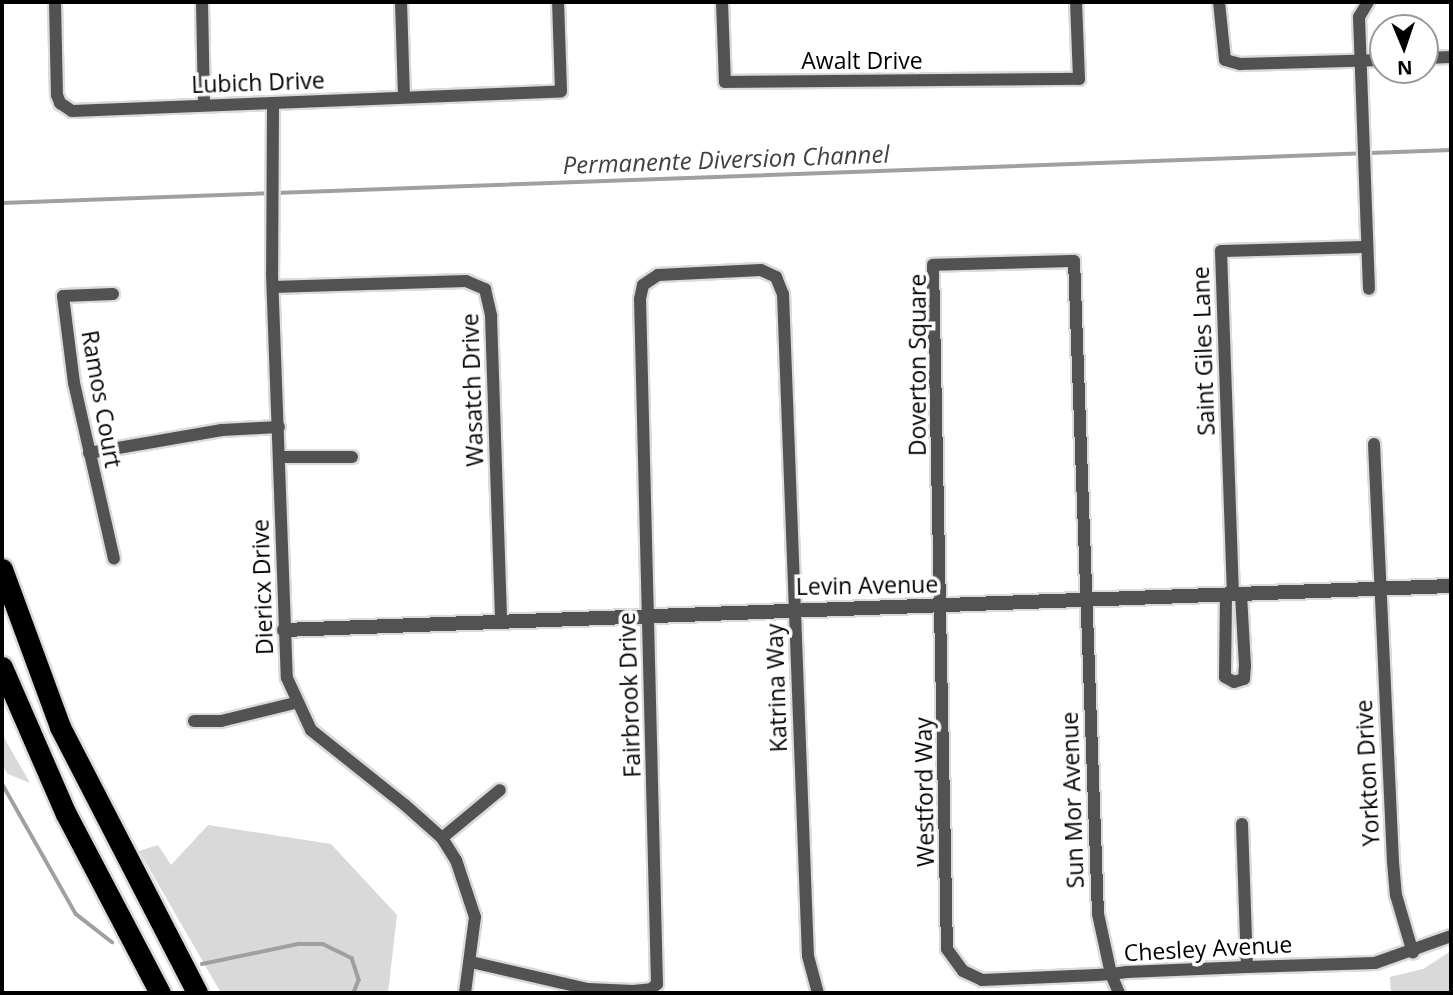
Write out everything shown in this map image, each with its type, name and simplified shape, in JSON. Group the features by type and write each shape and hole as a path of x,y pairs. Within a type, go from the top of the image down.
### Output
{"highway":[{"path":"2,569 60,727 197,993"},
{"path":"2,667 66,814 160,993"}],"street":[{"name":"Lubich Drive","path":"55,2 57,95 66,109 561,91 558,2"},
{"path":"202,2 204,106"},
{"path":"401,2 404,97"},
{"name":"Awalt Drive","path":"722,2 725,82 1079,79 1076,2"},
{"path":"1219,2 1225,60 1240,65 1369,60"},
{"path":"1368,2 1359,16 1369,289"},
{"name":"Diericx Drive","path":"273,103 276,183 273,287 284,630 288,678 295,703 310,730 442,838 472,898 471,962 465,993"},
{"name":"Saint Giles Lane","path":"1233,595 1242,646 1244,679 1234,682 1225,677 1233,595 1221,251 1366,247"},
{"name":"Doverton Square","path":"943,606 933,265 1074,261 1085,602"},
{"name":"Katrina Way","path":"712,272 761,270 776,277 783,294 808,956 818,993"},
{"name":"Fairbrook Drive","path":"471,962 588,989 633,991 651,989 657,984 640,299 643,285 658,275 712,272"},
{"name":"Wasatch Drive","path":"273,287 466,281 485,289 491,316 501,620"},
{"name":"Ramos Court","path":"114,294 64,296 74,383 114,559"},
{"path":"89,453 211,431 279,427"},
{"name":"Yorkton Drive","path":"1374,444 1393,862 1396,895 1413,953"},
{"path":"280,457 352,457"},
{"name":"Levin Avenue","path":"284,630 501,620 1085,602 1451,586"},
{"name":"Sun Mor Avenue","path":"1085,602 1098,914 1111,974 1119,993"},
{"name":"Westford Way","path":"943,606 947,949 963,971"},
{"path":"1228,647 1242,646"},
{"path":"194,721 221,721 295,703"},
{"path":"442,838 500,790"},
{"path":"1242,824 1247,967"},
{"name":"Chesley Avenue","path":"963,971 982,979 1375,963 1413,953 1451,936"}],"shaded area":[{"path":"2,734 30,783 8,774 2,765"},
{"path":"208,825 331,844 397,915 388,993 221,993 139,851 158,845 171,865"},
{"path":"1451,951 1451,993 1391,993 1390,977 1423,969"}],"waterway":[{"name":"Permanente Diversion Channel","path":"2,203 1451,150"},
{"path":"2,783 76,914 112,942"},
{"path":"202,964 299,944 323,944 352,958 359,980 354,993"}]}
